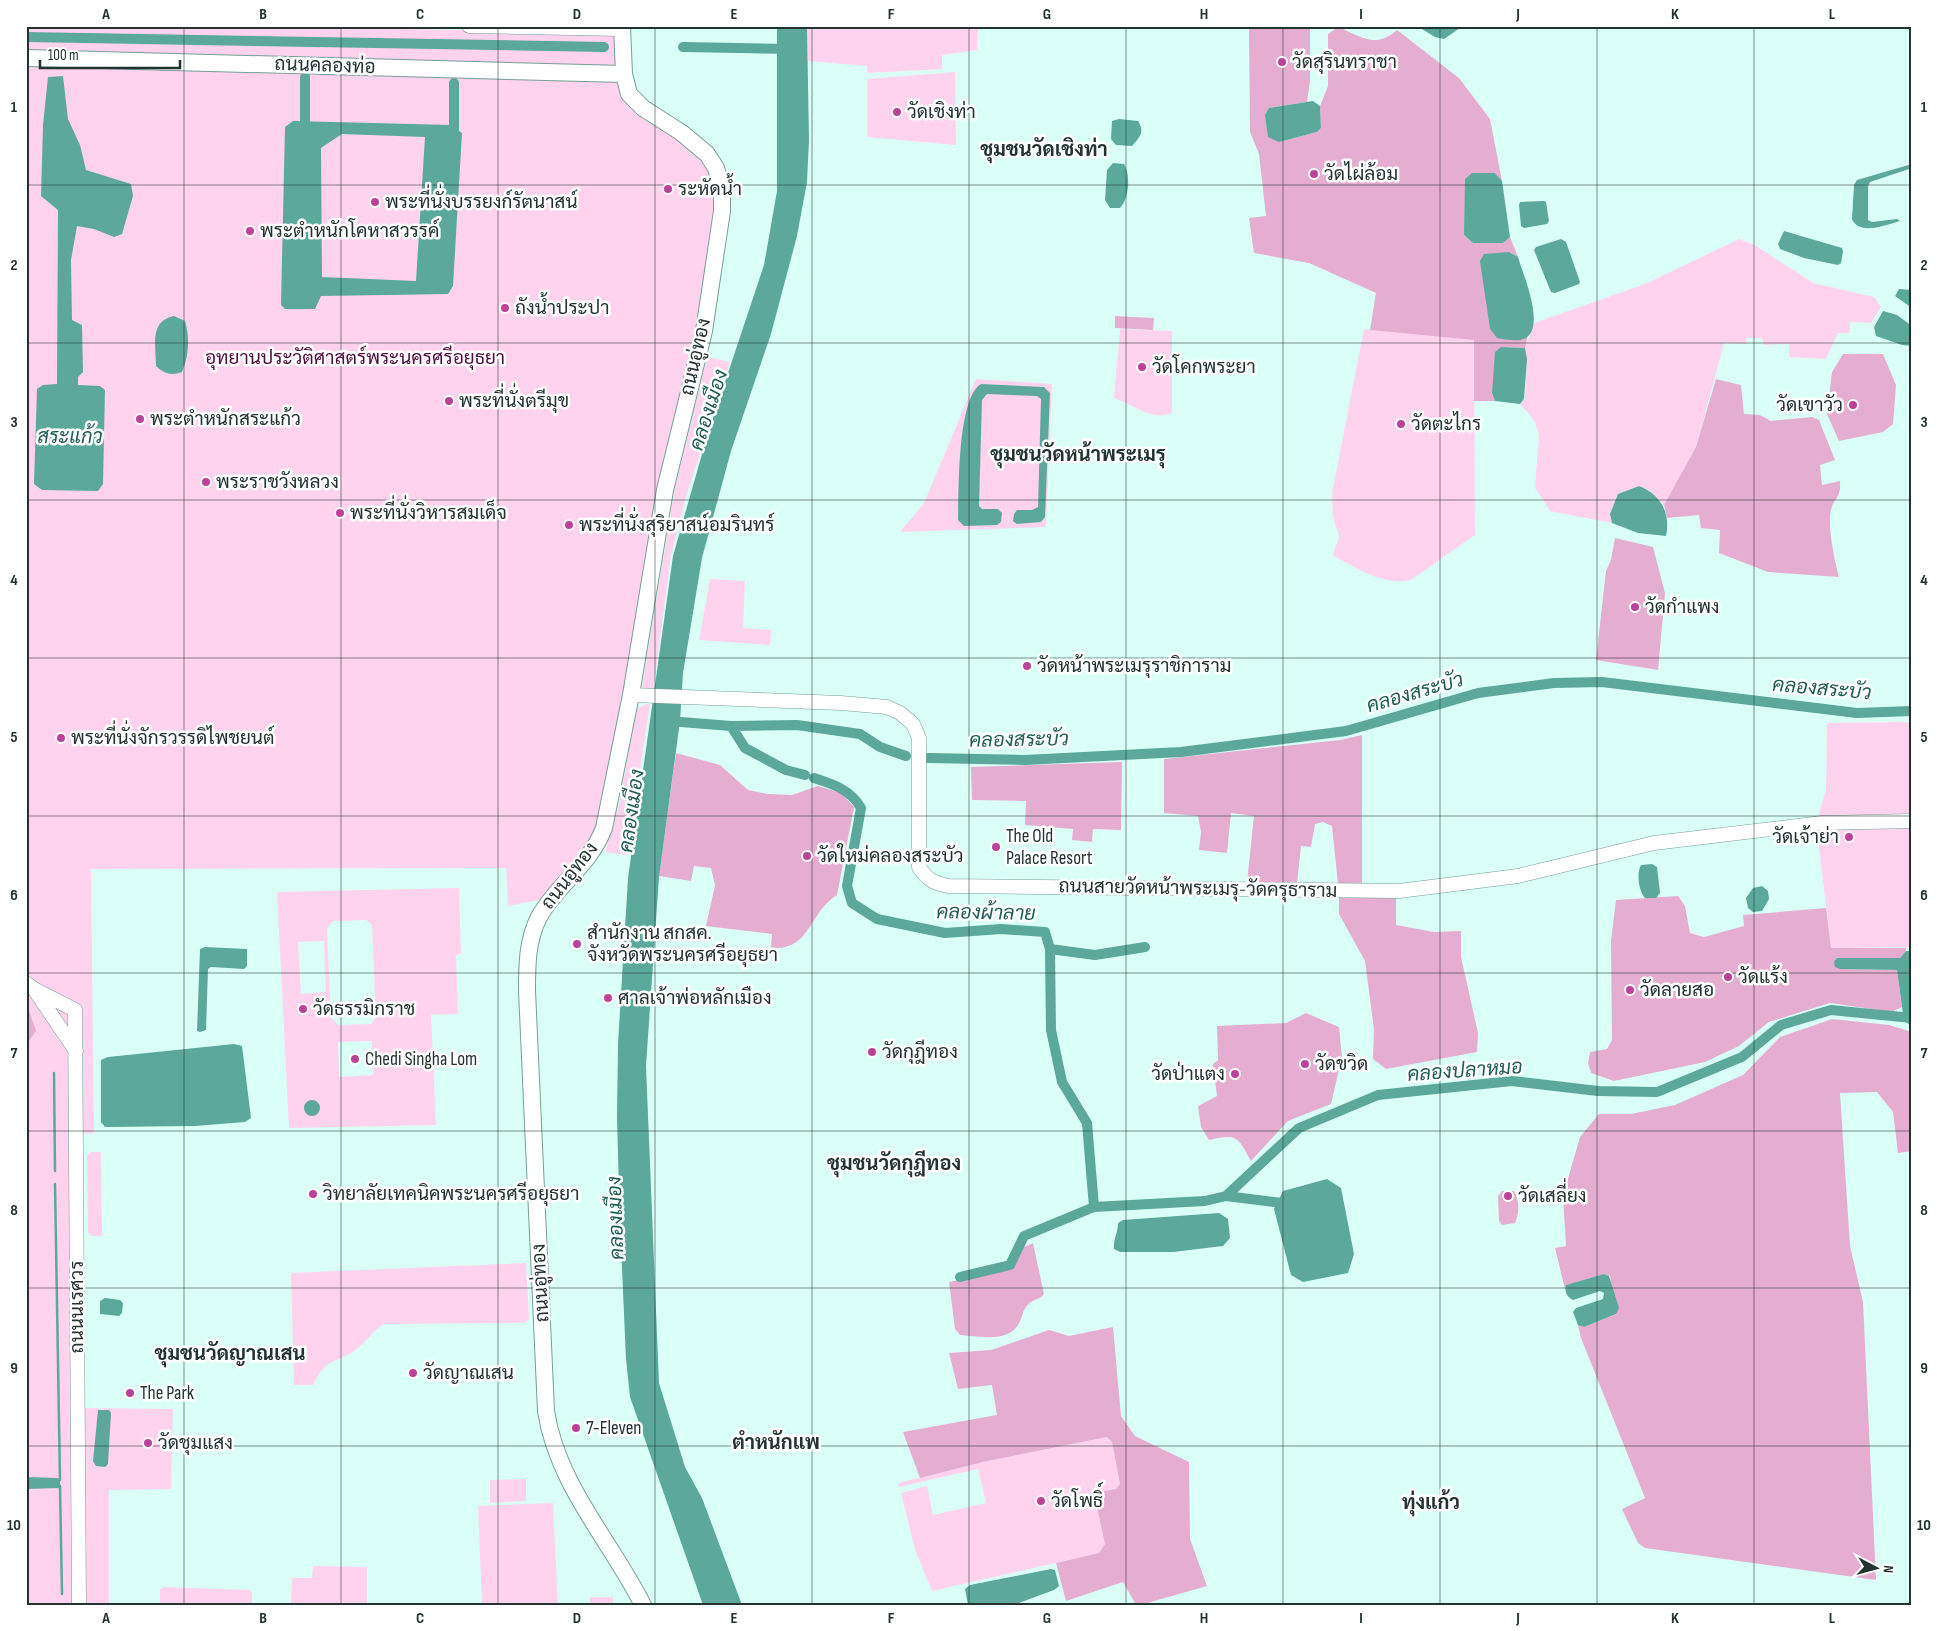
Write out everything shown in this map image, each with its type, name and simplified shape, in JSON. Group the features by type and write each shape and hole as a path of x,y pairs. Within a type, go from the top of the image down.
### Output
{"main road":[{"name":"ถนนอู่ทอง","path":"622,28 624,74 629,94 643,108 682,133 707,154 716,168 722,190 722,211 704,330 665,490 637,695 604,828 597,846 585,863 548,902 539,918 530,941 527,992 546,1402 550,1437 573,1490 643,1605"},
{"name":"ถนนคลองท่อ","path":"26,58 624,74"}],"street":[{"path":"469,26 622,28"},
{"name":"ถนนสายวัดหน้าพระเมรุ-วัดครุธาราม","path":"637,695 819,704 841,703 887,707 900,713 913,724 919,738 919,867 924,876 933,883 948,886 1399,891 1518,876 1654,843 1822,823 1912,821"},
{"path":"30,986 76,1052"},
{"name":"ถนนนเรศวร","path":"30,986 75,1010 79,1605"}],"green space":[{"name":"อุทยานประวัติศาสตร์พระนครศรีอยุธยา","path":"26,26 239,26 614,33 619,87 700,157 710,172 716,189 717,211 699,330 602,821 588,849 544,899 508,906 506,868 91,869 94,1133 72,1134 74,1408 173,1409 171,1489 109,1490 109,1605 26,1605"},
{"path":"807,26 978,26 977,50 942,55 942,69 867,73 867,66 808,61"},
{"path":"955,72 956,145 867,137 867,79"},
{"path":"1739,239 1755,245 1813,283 1874,297 1881,307 1871,323 1850,322 1850,333 1838,333 1826,359 1789,357 1789,344 1764,345 1762,338 1746,338 1746,344 1724,343 1696,447 1664,505 1649,490 1639,486 1618,494 1610,514 1612,523 1550,511 1535,488 1539,435 1534,420 1520,404 1525,399 1527,359 1525,348 1534,323 1645,284"},
{"path":"1120,329 1172,331 1172,413 1165,415 1150,414 1114,398"},
{"path":"1364,329 1474,340 1475,535 1411,580 1390,580 1370,575 1333,556 1339,536 1333,517 1332,493"},
{"path":"707,357 730,362 685,500 671,556 653,691 644,690 642,687 675,488"},
{"path":"976,379 1052,384 1046,527 900,532 924,503"},
{"path":"710,579 745,581 743,628 771,630 770,645 699,640"},
{"path":"650,704 627,855 605,852 620,801 635,715 638,708"},
{"path":"1912,722 1912,817 1818,817 1826,790 1827,723"},
{"path":"1912,828 1912,947 1831,948 1817,830"},
{"path":"459,888 461,954 456,955 458,1014 431,1015 436,1125 289,1128 277,892","holes":["366,920 372,925 376,1017 371,1024 338,1025 331,1019 327,928 333,921","324,941 326,992 301,994 298,942","372,1041 373,1075 339,1077 338,1042"]},
{"path":"91,1152 101,1152 102,1236 92,1236 88,1233 87,1156"},
{"path":"526,1263 529,1319 525,1323 384,1324 351,1353 329,1364 318,1375 313,1385 294,1385 291,1273"},
{"path":"1107,1437 1112,1442 1120,1484 1116,1489 1098,1492 1095,1498 1105,1544 1099,1553 932,1591 915,1550 901,1493 927,1486 933,1515 986,1503 978,1469 899,1487 898,1483 983,1462"},
{"path":"526,1479 526,1501 490,1503 490,1480"},
{"path":"553,1503 558,1605 482,1605 478,1506"},
{"path":"313,1566 367,1567 367,1605 291,1605 292,1578 312,1578"},
{"path":"163,1587 249,1590 252,1593 252,1605 160,1605 160,1590"},
{"path":"590,1597 613,1597 613,1605 590,1605"}],"shaded area":[{"path":"1249,26 1310,26 1310,81 1307,102 1269,108 1279,142 1317,132 1321,128 1320,106 1328,86 1328,34 1338,27 1361,37 1375,40 1389,36 1397,30 1459,78 1490,119 1502,181 1495,173 1464,235 1473,243 1503,243 1510,237 1518,257 1509,252 1522,340 1528,336 1525,348 1501,347 1492,393 1495,401 1474,401 1474,340 1370,330 1376,293 1309,263 1254,253 1249,218 1266,216 1259,154 1250,132"},
{"path":"1115,316 1154,318 1153,330 1115,328"},
{"path":"1843,354 1883,354 1896,385 1893,424 1883,432 1839,441 1827,414 1832,372"},
{"path":"1716,379 1741,385 1744,414 1760,415 1771,421 1812,417 1819,420 1835,460 1820,465 1822,485 1840,481 1839,492 1832,506 1830,517 1832,544 1839,577 1768,572 1719,553 1720,530 1701,528 1699,515 1667,518 1664,505 1696,447"},
{"path":"1615,538 1653,547 1665,593 1658,670 1596,660 1606,571 1611,560"},
{"path":"1362,735 1362,884 1338,884 1332,826 1323,822 1315,824 1311,847 1301,846 1297,884 1247,882 1254,816 1231,813 1227,853 1199,850 1201,832 1198,816 1164,813 1164,759 1340,740"},
{"path":"676,753 720,765 748,790 768,794 792,795 818,786 841,793 854,807 837,895 827,903 802,937 794,944 771,948 772,934 706,926 715,885 711,868 694,866 691,881 659,876"},
{"path":"1122,762 1121,830 1093,829 1092,842 1072,840 1073,829 1025,825 1026,801 972,800 971,767"},
{"path":"1678,896 1685,906 1690,933 1704,937 1744,926 1743,915 1826,908 1831,948 1906,948 1906,951 1900,958 1837,958 1834,961 1840,969 1897,970 1902,1007 1892,1012 1830,1003 1769,1022 1739,1046 1705,1062 1614,1081 1591,1073 1588,1063 1590,1052 1607,1049 1612,1040 1611,941 1616,900"},
{"path":"1396,897 1396,925 1434,932 1461,931 1461,957 1478,1033 1477,1052 1386,1069 1373,1059 1374,1029 1365,961 1339,914 1339,898"},
{"path":"26,1001 36,1031 26,1045"},
{"path":"1306,1013 1339,1027 1342,1057 1331,1104 1288,1121 1251,1161 1236,1139 1226,1137 1209,1140 1201,1127 1198,1106 1217,1096 1213,1064 1218,1060 1217,1026 1286,1023"},
{"path":"1832,1019 1889,1025 1912,1032 1912,1151 1898,1153 1893,1112 1877,1092 1840,1093 1850,1246 1863,1302 1876,1580 1645,1548 1638,1543 1622,1509 1645,1498 1581,1338 1578,1325 1584,1327 1616,1314 1610,1276 1604,1274 1567,1285 1565,1289 1555,1248 1566,1246 1563,1196 1580,1137 1599,1114 1631,1114 1675,1105 1743,1075 1780,1037"},
{"path":"1502,1191 1514,1191 1516,1195 1518,1207 1515,1223 1502,1225 1499,1221 1498,1196"},
{"path":"1033,1243 1044,1294 1028,1304 1018,1325 1007,1334 991,1337 960,1335 955,1329 949,1282 1012,1269 1024,1247"},
{"path":"1113,1327 1121,1416 1135,1436 1189,1462 1190,1539 1207,1586 1140,1605 1136,1605 1123,1582 1066,1601 1056,1563 1099,1553 1105,1544 1095,1498 1098,1492 1116,1489 1120,1484 1112,1442 1107,1437 983,1462 920,1478 903,1432 997,1415 992,1385 958,1389 949,1353 991,1350 1049,1330 1069,1336"}],"water":[{"path":"777,26 807,26 809,140 807,182 797,236 771,334 731,451 702,558 683,673 680,721 659,877 646,1066 659,1383 685,1467 702,1498 742,1605 703,1605 630,1397 626,1359 620,1223 617,1119 618,1044 628,878 673,556 708,433 764,265 777,191"},
{"path":"1417,26 1463,26 1444,39 1435,37"},
{"name":"สระแก้ว","path":"63,76 68,119 80,145 86,170 131,184 133,196 122,234 114,237 94,229 77,226 71,260 72,320 82,325 83,372 78,377 78,385 100,386 105,390 103,484 98,491 42,490 34,484 37,389 43,385 57,384 58,210 41,196 43,125 48,77"},
{"path":"1313,101 1320,106 1321,128 1317,132 1279,142 1268,137 1265,115 1269,108"},
{"path":"1119,119 1138,121 1140,125 1141,134 1132,146 1116,145 1111,139 1112,121"},
{"path":"293,121 450,125 462,133 453,286 448,294 321,296 315,309 285,309 281,305 285,127","holes":["342,134 425,137 416,281 322,277 321,148"]},
{"path":"1113,163 1124,164 1128,174 1127,193 1120,208 1110,208 1105,200 1107,170"},
{"path":"1912,164 1912,168 1870,182 1868,186 1868,220 1872,222 1897,219 1900,221 1873,228 1860,227 1855,224 1852,219 1854,185 1857,180"},
{"path":"1472,173 1495,173 1502,181 1510,237 1503,243 1473,243 1464,235 1465,179"},
{"path":"1520,202 1546,202 1549,221 1547,224 1524,228 1521,226"},
{"path":"1784,231 1842,248 1841,263 1838,265 1804,258 1780,249 1778,244"},
{"path":"1561,239 1566,242 1580,282 1555,293 1551,292 1534,250 1536,247"},
{"path":"1509,252 1518,257 1534,313 1531,333 1524,339 1518,340 1497,338 1490,329 1480,261 1484,254"},
{"path":"1899,289 1912,290 1912,308 1895,296"},
{"path":"1883,311 1897,315 1912,326 1912,346 1902,345 1876,336 1874,327"},
{"path":"174,316 185,321 188,347 182,372 171,374 162,371 156,366 155,343 157,329 161,323"},
{"path":"1501,347 1525,348 1527,359 1524,399 1520,404 1495,401 1492,393 1495,352"},
{"path":"981,384 1044,387 1050,393 1045,517 1041,522 1017,524 1013,521 1017,510 1032,510 1038,507 1041,399 1037,396 987,394 982,400 979,506 982,509 998,509 1002,513 1001,522 997,525 964,526 958,520 959,469 963,426 967,407 973,393"},
{"path":"1639,486 1653,494 1663,506 1667,520 1666,536 1638,533 1612,523 1610,514 1618,494"},
{"path":"1652,864 1657,867 1660,893 1656,898 1645,898 1639,882 1639,869 1641,865"},
{"path":"1762,886 1768,891 1769,899 1762,911 1753,912 1748,908 1746,898 1753,888"},
{"path":"205,947 247,949 247,966 244,969 211,967 208,969 206,1030 200,1032 197,1031 200,949"},
{"path":"1906,951 1912,951 1912,1026 1904,1021 1897,970 1840,969 1835,967 1834,961 1837,958 1900,958"},
{"path":"234,1044 242,1046 251,1118 245,1122 195,1126 105,1127 101,1122 101,1060 108,1057"},
{"path":"309,1100 315,1100 320,1105 318,1114 309,1116 304,1111 304,1105"},
{"path":"1327,1179 1341,1188 1354,1254 1348,1273 1303,1282 1291,1275 1274,1209 1283,1191"},
{"path":"1219,1213 1228,1219 1230,1238 1223,1246 1173,1252 1120,1252 1114,1249 1118,1223 1123,1220"},
{"path":"1604,1274 1609,1276 1619,1308 1616,1314 1584,1327 1578,1325 1573,1312 1576,1308 1603,1299 1604,1293 1600,1291 1573,1300 1566,1294 1566,1285"},
{"path":"105,1298 120,1300 123,1303 122,1313 119,1316 100,1314 100,1301"},
{"path":"98,1410 109,1410 111,1413 108,1464 105,1467 96,1466 93,1461"},
{"path":"26,1477 57,1478 60,1479 60,1488 26,1489"},
{"path":"1051,1569 1055,1570 1059,1586 1054,1590 1013,1605 968,1605 965,1589 970,1585"}],"waterway":[{"path":"26,37 604,47"},
{"path":"683,47 789,49"},
{"path":"305,77 305,133"},
{"path":"454,83 454,136"},
{"name":"คลองสระบัว","path":"928,758 1025,760 1181,752 1346,731 1478,693 1554,683 1602,682 1857,713 1912,711"},
{"name":"คลองสระบัว","path":"668,721 731,726 797,725 860,734 880,747 906,756"},
{"name":"คลองผ้าลาย","path":"731,726 745,748 786,770 805,775"},
{"name":"คลองผ้าลาย","path":"814,778 835,785 847,792 861,808 847,886 852,903 877,919 945,933 1001,929 1045,932 1050,949 1095,955 1145,947"},
{"path":"1050,949 1051,1030 1062,1082 1087,1123 1094,1207"},
{"name":"คลองปลาหมอ","path":"960,1277 1010,1265 1024,1236 1094,1207 1205,1201 1226,1196 1299,1128 1378,1095 1512,1081 1598,1091 1657,1092 1742,1057 1781,1025 1831,1010 1912,1018"},
{"path":"54,1073 55,1171"},
{"path":"55,1184 60,1480"},
{"path":"1226,1196 1290,1204"},
{"path":"60,1486 62,1594"}],"place":[{"name":"วัดสุรินทราชา","path":"1282,62"},
{"name":"วัดเชิงท่า","path":"897,112"},
{"name":"วัดไผ่ล้อม","path":"1314,174"},
{"name":"ระหัดน้ำ","path":"668,189"},
{"name":"พระที่นั่งบรรยงก์รัตนาสน์","path":"375,202"},
{"name":"พระตำหนักโคหาสวรรค์","path":"250,231"},
{"name":"ถังน้ำประปา","path":"505,308"},
{"name":"วัดโคกพระยา","path":"1142,367"},
{"name":"พระที่นั่งตรีมุข","path":"449,401"},
{"name":"วัดเขาวัว","path":"1853,405"},
{"name":"พระตำหนักสระแก้ว","path":"140,419"},
{"name":"วัดตะไกร","path":"1401,424"},
{"name":"พระราชวังหลวง","path":"206,482"},
{"name":"พระที่นั่งวิหารสมเด็จ","path":"340,513"},
{"name":"พระที่นั่งสุริยาสน์อมรินทร์","path":"569,525"},
{"name":"วัดกำแพง","path":"1635,607"},
{"name":"วัดหน้าพระเมรุราชิการาม","path":"1027,666"},
{"name":"พระที่นั่งจักรวรรดิไพชยนต์","path":"61,738"},
{"name":"วัดเจ้าย่า","path":"1849,837"},
{"name":"The Old Palace Resort","path":"996,847"},
{"name":"วัดใหม่คลองสระบัว","path":"807,856"},
{"name":"สำนักงาน สกสค. จังหวัดพระนครศรีอยุธยา","path":"577,944"},
{"name":"วัดแร้ง","path":"1728,977"},
{"name":"วัดลายสอ","path":"1630,990"},
{"name":"ศาลเจ้าพ่อหลักเมือง","path":"608,998"},
{"name":"วัดธรรมิกราช","path":"303,1009"},
{"name":"วัดกุฎีทอง","path":"872,1052"},
{"name":"Chedi Singha Lom","path":"355,1059"},
{"name":"วัดขวิด","path":"1305,1064"},
{"name":"วัดป่าแตง","path":"1235,1074"},
{"name":"วิทยาลัยเทคนิคพระนครศรีอยุธยา","path":"313,1194"},
{"name":"วัดเสลี่ยง","path":"1508,1196"},
{"name":"วัดญาณเสน","path":"413,1373"},
{"name":"The Park","path":"130,1393"},
{"name":"7-Eleven","path":"576,1428"},
{"name":"วัดชุมแสง","path":"148,1443"},
{"name":"วัดโพธิ์","path":"1041,1501"}],"district":[{"name":"ชุมชนวัดเชิงท่า","path":"1044,150"},
{"name":"ชุมชนวัดหน้าพระเมรุ","path":"1078,455"},
{"name":"ชุมชนวัดกุฎีทอง","path":"894,1164"},
{"name":"ชุมชนวัดญาณเสน","path":"230,1354"},
{"name":"ตำหนักแพ","path":"776,1443"},
{"name":"ทุ่งแก้ว","path":"1431,1503"}],"water label":[{"name":"คลองเมือง","path":"709,410"},
{"name":"คลองเมือง","path":"632,811"},
{"name":"คลองเมือง","path":"616,1218"}]}
